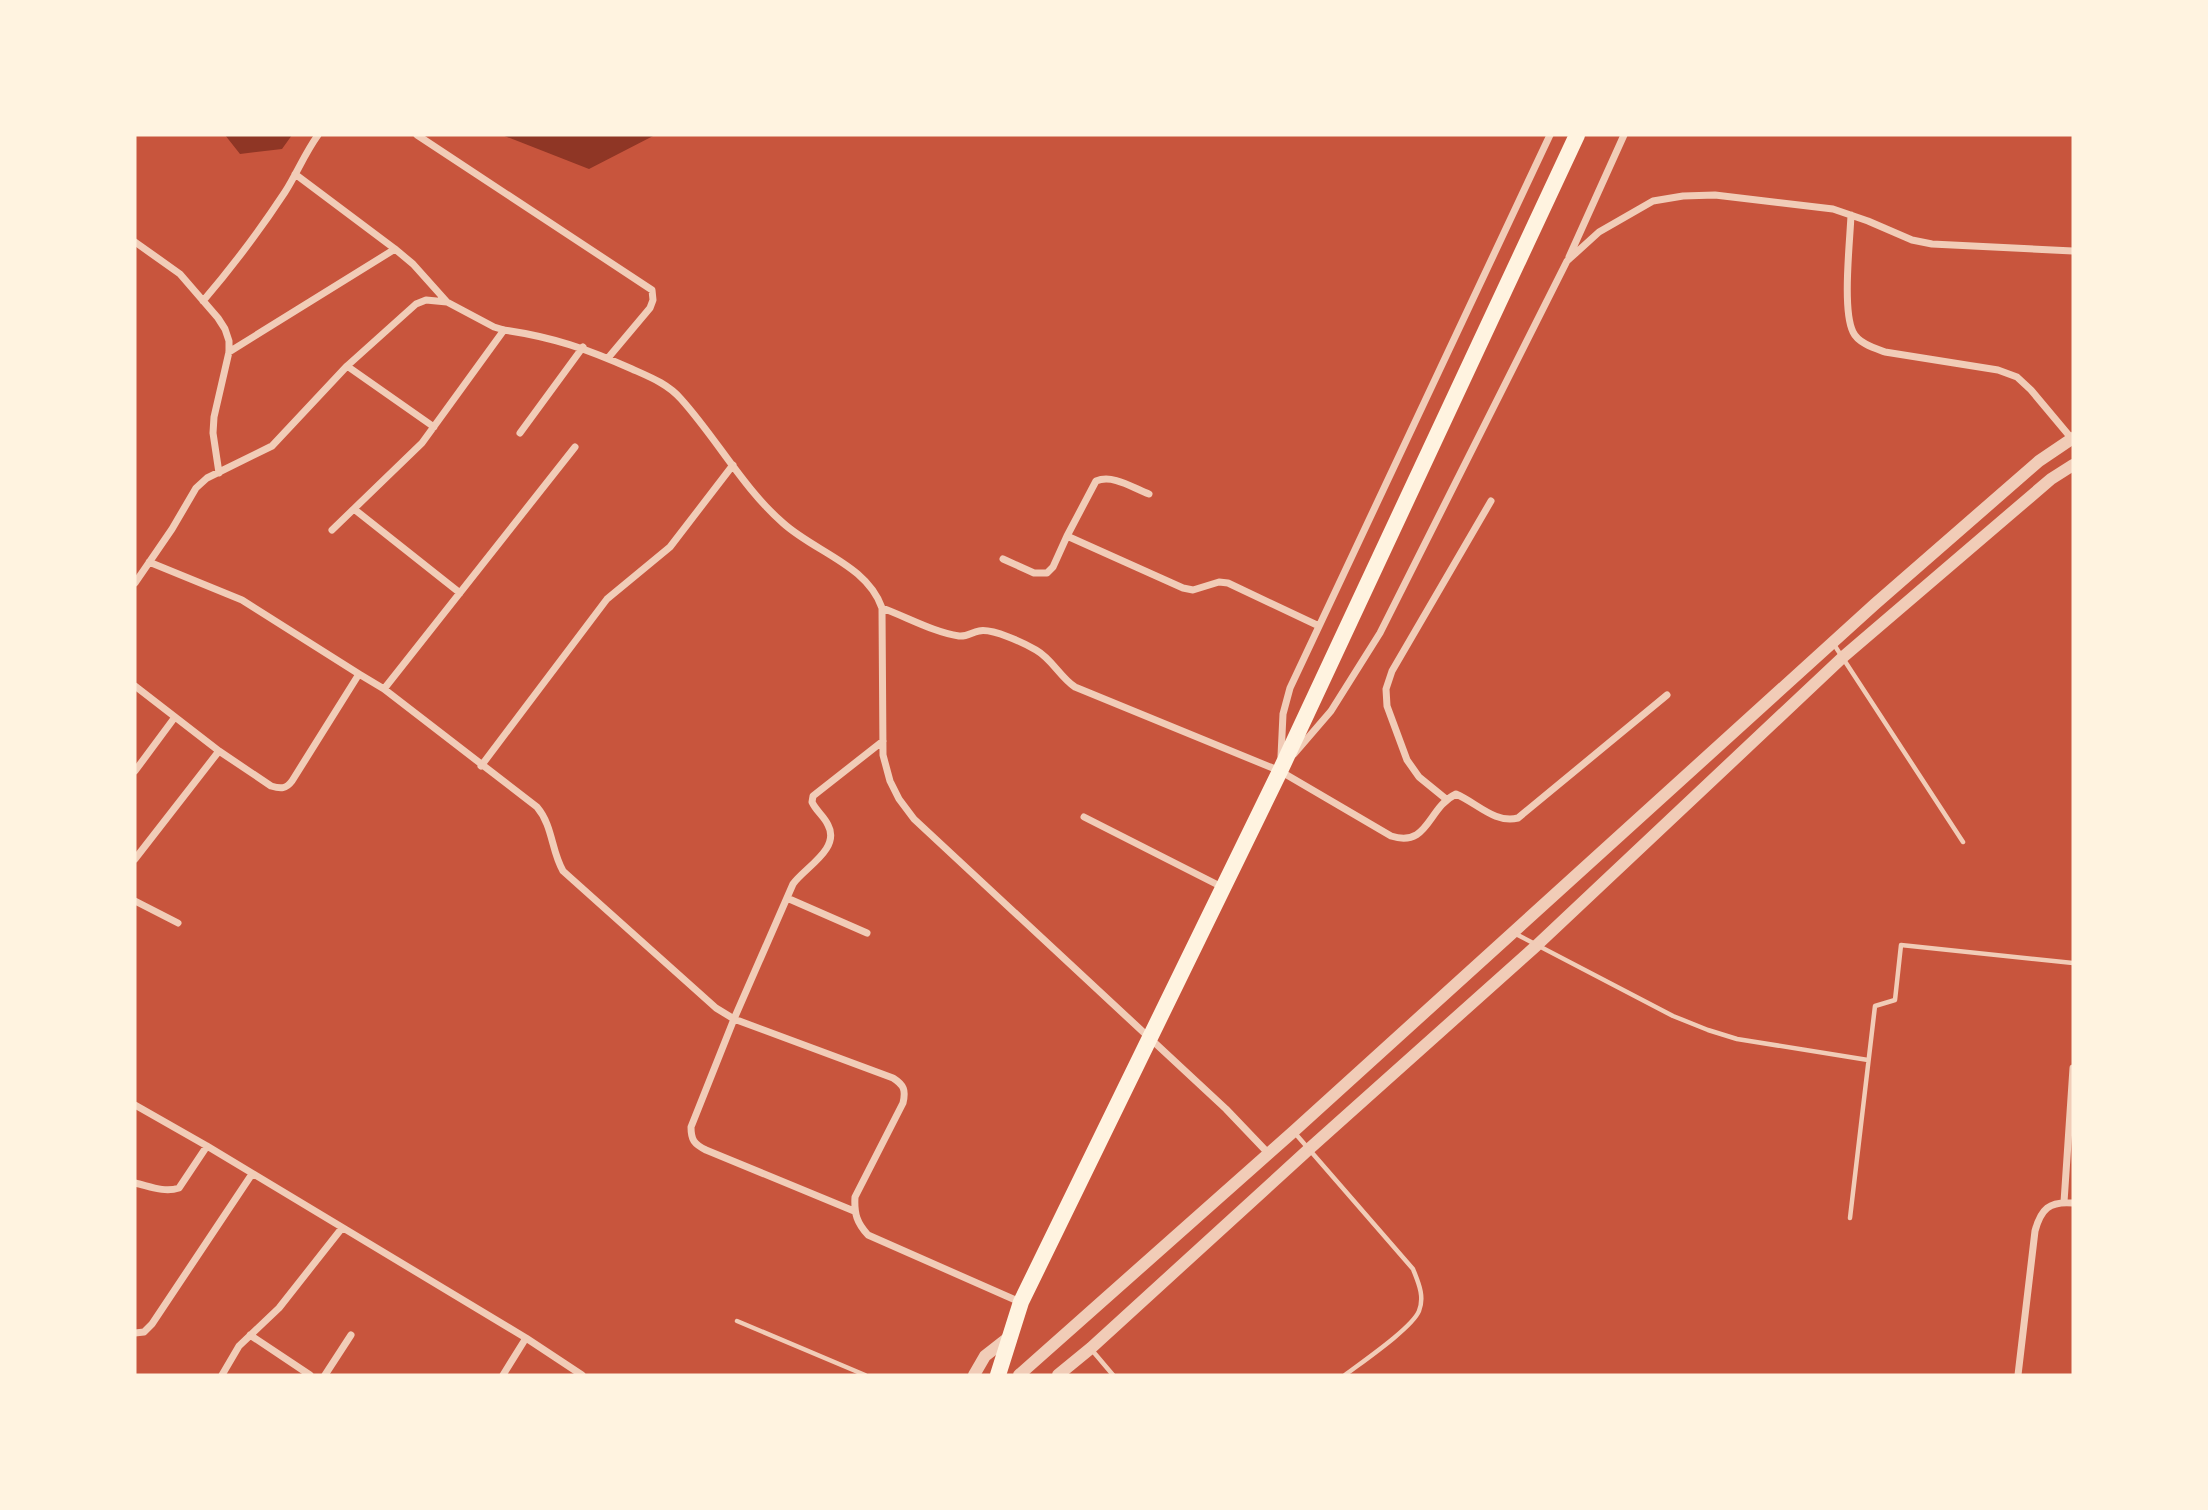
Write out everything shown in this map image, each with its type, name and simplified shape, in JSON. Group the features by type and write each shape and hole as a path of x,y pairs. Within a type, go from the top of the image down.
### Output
{"highway":[{"path":"998,1375 1021,1303 1280,771 1577,135"}],"street":[{"path":"204,301 249,245 318,135"},
{"path":"417,135 652,290 650,308 608,358"},
{"path":"1280,771 1283,714 1290,688 1550,135"},
{"path":"1280,771 1331,711 1380,633 1567,261 1624,135"},
{"path":"295,174 413,264 447,302 494,327 583,347 669,388 681,399 768,510 803,540 861,575 878,596 882,608 883,755 890,781 914,819 1226,1110 1268,1153"},
{"path":"1567,261 1599,232 1653,201 1715,195 1833,209 1912,240 1932,244 2073,251"},
{"path":"1019,1375 1294,1131 1833,643 2039,461 2072,438 2017,377 1998,370 1885,352 1868,346 1853,334 1847,311 1851,215"},
{"path":"135,242 180,274 225,329 229,352 214,417 213,433 219,473"},
{"path":"229,352 395,249"},
{"path":"135,583 196,488 207,478 272,446 347,366 416,304 426,300 447,302"},
{"path":"332,530 422,443 504,330"},
{"path":"520,433 583,347"},
{"path":"347,366 434,427"},
{"path":"384,689 575,447"},
{"path":"1058,1375 1536,946 1843,657 2051,479 2073,465"},
{"path":"481,765 607,599 670,547 733,466"},
{"path":"1003,559 1034,573 1047,573 1053,567 1096,481 1103,478 1112,479 1149,494"},
{"path":"1446,799 1419,777 1407,760 1387,706 1386,689 1392,671 1491,501"},
{"path":"354,509 460,593"},
{"path":"1068,536 1183,588 1201,589 1219,582 1235,585 1319,626"},
{"path":"149,562 242,600 384,689 537,807 545,816 556,858 563,871 716,1008 734,1019 893,1078 902,1084 904,1103 855,1197 854,1211 858,1224 868,1235 1021,1303"},
{"path":"882,608 964,637 981,630 991,631 1043,655 1076,687 1280,771 1391,836 1402,839 1411,839 1420,832 1446,799 1456,794 1498,818 1518,818 1667,695"},
{"path":"135,686 219,751 279,789 287,787 359,674"},
{"path":"135,771 175,717"},
{"path":"854,1211 695,1144 691,1137 691,1127 787,898 798,876 830,842 828,825 815,810 811,802 813,796 883,741"},
{"path":"135,859 219,751"},
{"path":"1084,817 1222,887"},
{"path":"787,898 867,933"},
{"path":"135,901 178,923"},
{"path":"2064,1202 2073,1068"},
{"path":"135,1105 526,1338 582,1375"},
{"path":"135,1183 171,1191 178,1188 207,1146"},
{"path":"135,1333 144,1332 152,1324 253,1174"},
{"path":"2018,1375 2039,1216 2048,1206 2073,1203"},
{"path":"222,1375 239,1346 279,1308 342,1228"},
{"path":"250,1335 310,1375"},
{"path":"325,1375 351,1335"},
{"path":"503,1375 526,1338"},
{"path":"974,1375 985,1356 1008,1338"}],"lane":[{"path":"1833,643 1963,842"},
{"path":"1513,933 1673,1016 1708,1030 1737,1039 1868,1060"},
{"path":"1850,1218 1875,1006 1895,1000 1901,945 2073,963"},
{"path":"1294,1131 1413,1269 1422,1290 1420,1310 1411,1323 1345,1375"},
{"path":"737,1321 865,1375"},
{"path":"1091,1348 1113,1375"}],"shaded area":[{"path":"225,135 292,135 282,149 240,154"},
{"path":"502,135 655,135 589,169"}]}
